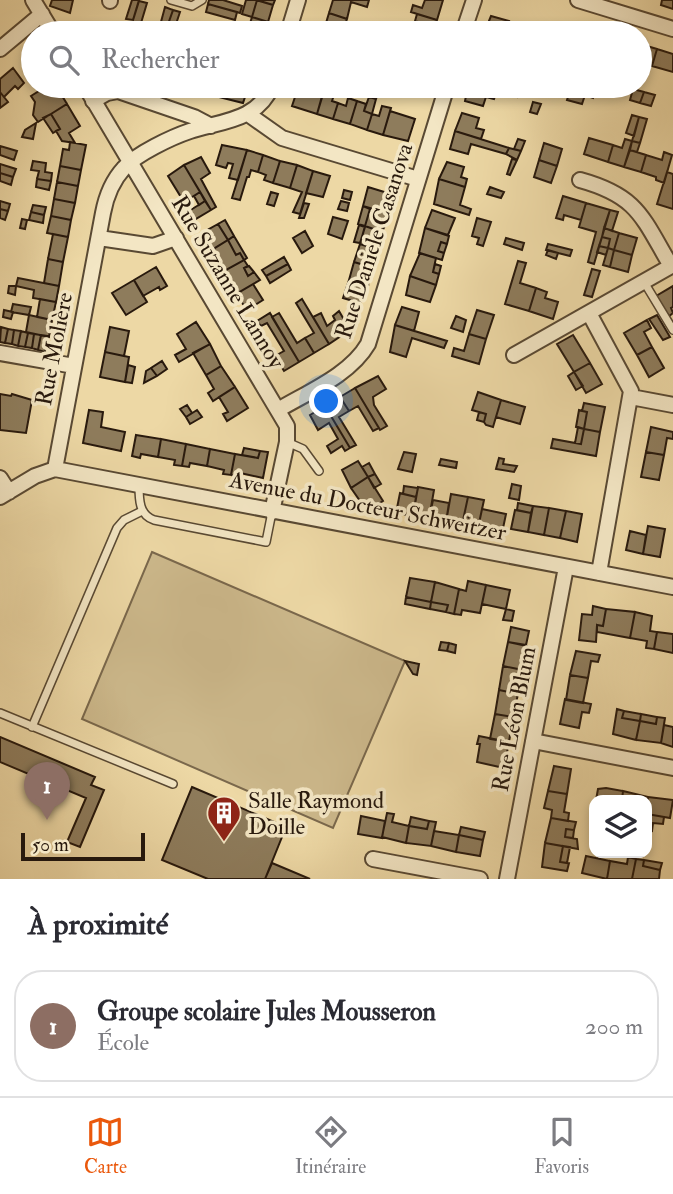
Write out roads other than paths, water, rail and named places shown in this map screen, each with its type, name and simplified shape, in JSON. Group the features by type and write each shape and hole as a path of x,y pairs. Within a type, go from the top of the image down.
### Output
{"street":[{"path":"33,0 45,21"},
{"path":"292,21 298,0"},
{"path":"467,21 474,0"},
{"path":"578,0 647,21"},
{"path":"33,21 41,14"},
{"path":"652,23 673,29"},
{"path":"0,48 21,31"},
{"name":"Rue Suzanne Lannoy","path":"91,98 278,410 287,426 288,442"},
{"path":"93,101 98,98"},
{"path":"138,98 194,117 211,126"},
{"path":"130,162 171,139 248,114 266,98"},
{"name":"Rue Daniele Casanova","path":"278,410 347,369 364,351 372,336 443,98"},
{"path":"248,114 282,138 418,179"},
{"name":"Rue Molière","path":"55,469 103,212 108,194 130,162"},
{"path":"514,355 672,265 631,203 609,189 580,180"},
{"path":"99,238 153,246 176,238"},
{"path":"589,313 630,386 631,397 599,573"},
{"path":"0,353 74,366"},
{"path":"631,397 673,405"},
{"path":"272,512 288,442"},
{"path":"0,478 5,494 35,476 55,469"},
{"name":"Avenue du Docteur Schweitzer","path":"55,469 673,587"},
{"name":"Rue Léon Blum","path":"507,879 566,567"},
{"path":"533,741 673,768"},
{"path":"373,859 480,879"}],"lane":[{"path":"171,0 191,6 202,0"},
{"path":"644,281 673,330"},
{"path":"288,442 303,449 319,471"},
{"path":"139,484 142,511 154,520 266,542 272,512"},
{"path":"32,727 117,527 124,520 142,511"},
{"path":"0,713 173,784"}],"place":[{"name":"Groupe scolaire Jules Mousseron","path":"47,820"},
{"name":"Salle Raymond Doille","path":"224,843"}]}
